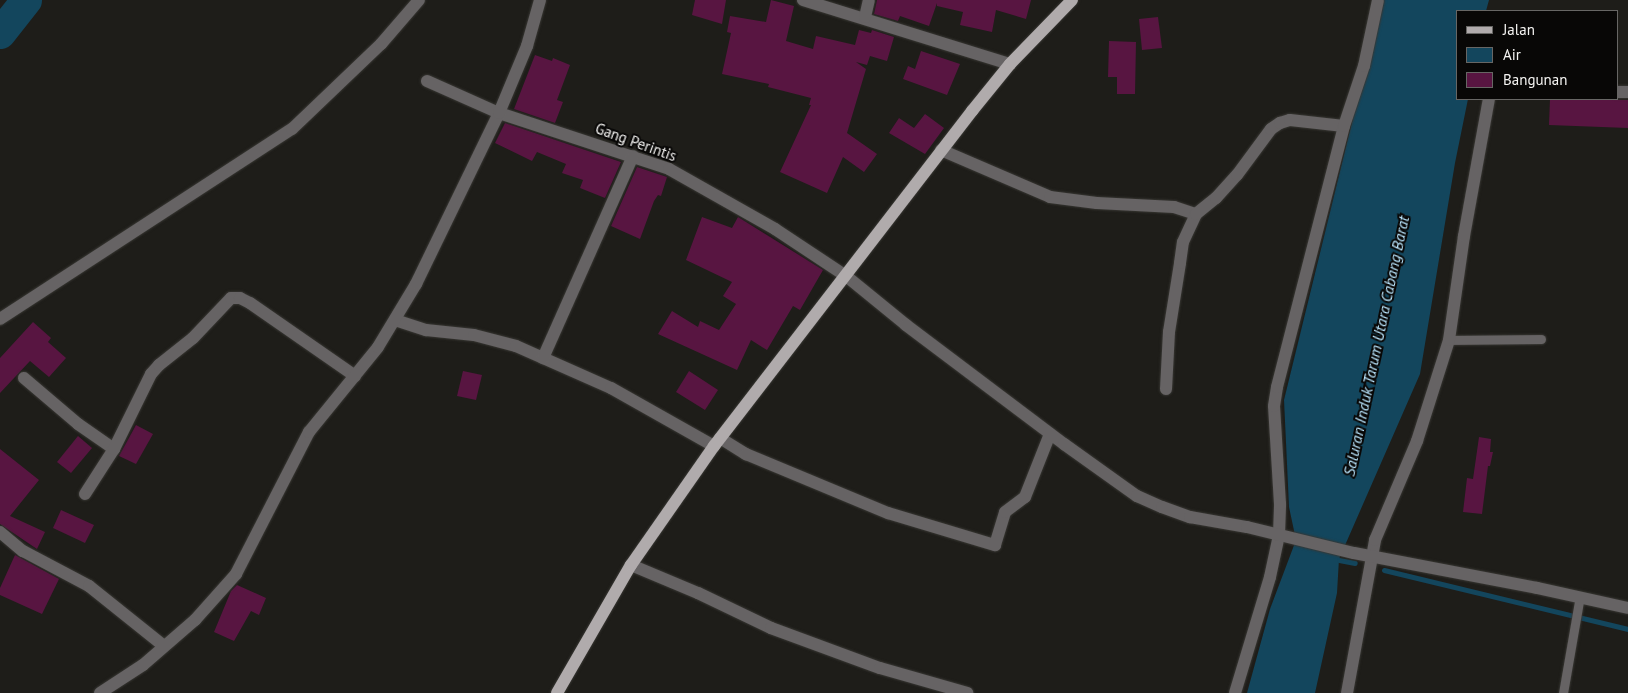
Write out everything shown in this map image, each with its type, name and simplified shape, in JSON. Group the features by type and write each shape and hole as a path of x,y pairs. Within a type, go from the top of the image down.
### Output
{"main road":[{"path":"557,693 631,565 717,442 941,150 1010,64 1072,0"}],"street":[{"path":"100,693 143,665 195,620 236,574 309,432 378,347 416,284 499,113 526,46 540,0"},
{"path":"803,0 1010,64"},
{"path":"865,18 869,0"},
{"path":"1235,693 1270,577 1279,535 1280,504 1274,406 1276,387 1344,126 1364,66 1378,0"},
{"path":"0,319 292,129 381,44 415,1"},
{"name":"Gang Perintis","path":"427,81 499,113 669,169 758,220 846,276 906,325 1050,434 1137,496 1162,507 1190,517 1579,602 1628,608"},
{"path":"1347,693 1360,630 1371,556 1383,515 1417,441 1449,340 1464,236 1489,100"},
{"path":"1166,390 1169,332 1183,242 1196,214 1216,198 1237,175 1271,129 1290,120 1344,126"},
{"path":"941,150 1050,197 1097,203 1174,206 1196,214"},
{"path":"543,358 632,156"},
{"path":"85,494 114,449 151,374 159,365 193,338 231,298 240,298 250,303 355,376"},
{"path":"395,320 426,330 497,340 516,346 570,368 717,442 888,513 995,546 1005,512 1025,498 1050,434"},
{"path":"24,378 78,424 114,449"},
{"path":"0,532 23,551 89,586 164,646"},
{"path":"631,565 698,593 771,628 880,668 950,691 967,693"}],"lane":[{"path":"1449,340 1541,339"},
{"path":"1563,693 1579,602"}],"water":[{"name":"Saluran Induk Tarum Utara Cabang Barat","path":"1382,0 1489,0 1486,10 1456,10 1456,100 1468,100 1455,163 1420,374 1339,559 1337,593 1315,693 1247,693 1270,609 1296,540 1289,507 1284,400"}],"building":[{"path":"695,0 726,0 722,24 692,15"},
{"path":"771,0 794,6 786,41 813,49 816,36 855,45 859,30 871,33 872,30 894,37 887,61 870,56 867,65 856,62 866,69 847,133 877,154 864,172 843,157 827,193 780,172 811,105 809,105 811,98 768,87 769,84 722,74 731,33 727,32 730,16 766,22"},
{"path":"877,0 1031,0 1026,19 996,10 992,32 960,25 963,12 937,6 937,3 929,26 900,16 898,21 874,14"},
{"path":"1158,17 1162,48 1142,50 1139,19"},
{"path":"1109,41 1136,42 1135,94 1117,94 1117,77 1108,77"},
{"path":"921,51 960,64 947,95 903,79 908,66 915,69"},
{"path":"535,55 552,61 553,58 570,65 557,100 563,102 555,123 514,109"},
{"path":"1550,100 1628,100 1628,128 1549,125"},
{"path":"925,114 944,128 925,154 889,133 899,118 914,128"},
{"path":"505,123 621,162 605,198 580,188 583,180 562,173 566,164 537,152 532,161 495,143"},
{"path":"637,167 667,177 661,196 658,195 654,201 640,239 611,226"},
{"path":"702,217 732,228 738,217 823,270 800,310 793,306 767,350 751,340 737,370 658,334 672,311 698,327 700,321 719,330 736,304 723,296 732,282 686,260"},
{"path":"33,322 51,338 48,342 66,358 49,377 30,361 0,393 0,358"},
{"path":"463,371 482,375 476,400 457,396"},
{"path":"689,371 718,390 705,410 676,392"},
{"path":"136,425 153,434 136,464 119,456"},
{"path":"78,436 92,448 71,473 57,462"},
{"path":"1479,437 1491,439 1490,452 1493,452 1490,466 1488,466 1482,514 1463,512 1467,478 1473,479"},
{"path":"0,449 39,480 10,516 45,532 37,549 0,524"},
{"path":"61,510 94,525 85,543 53,528"},
{"path":"15,555 59,579 42,614 0,595 0,588"},
{"path":"237,585 266,598 259,615 251,611 234,641 214,632 231,591"}],"waterway":[{"path":"0,33 26,0"},
{"path":"1339,560 1355,563"},
{"path":"1384,570 1628,629"}]}
